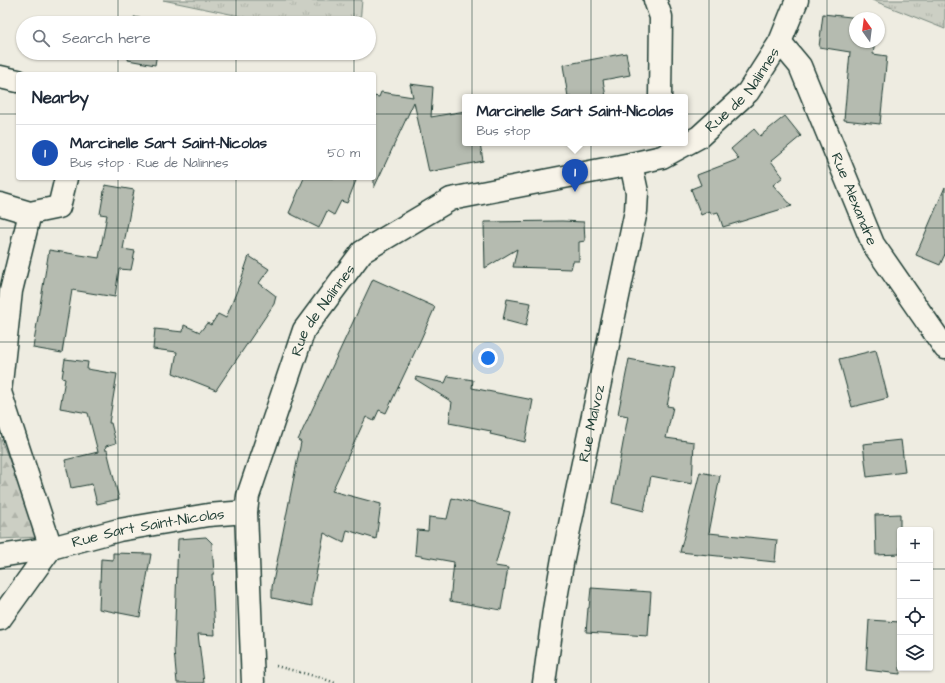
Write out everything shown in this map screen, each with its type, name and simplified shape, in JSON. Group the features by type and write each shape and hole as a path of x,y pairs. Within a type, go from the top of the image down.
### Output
{"street":[{"path":"655,0 661,16 660,94"},
{"name":"Rue de Nalinnes","path":"688,141 699,137 748,92 780,42 797,0"},
{"name":"Rue Alexandre","path":"780,42 800,66 873,244 945,348"},
{"path":"0,77 16,81"},
{"name":"Rue de Nalinnes","path":"253,683 246,512 248,496 304,330 362,252 451,199 631,164 673,146"},
{"name":"Rue Malvoz","path":"544,683 563,558 636,211 637,192 631,164"},
{"path":"0,204 30,213 59,207 66,180"},
{"name":"Rue Sart Saint-Nicolas","path":"30,213 11,291 0,392 51,548"},
{"name":"Rue Sart Saint-Nicolas","path":"0,556 51,548 119,530 208,515 246,512"},
{"name":"Rue Sart Saint-Nicolas","path":"0,619 51,548"}],"path":[{"path":"252,661 322,678 335,683"}],"green space":[{"path":"163,0 362,0 361,16 240,16"},
{"path":"872,0 945,0 945,29"},
{"path":"0,437 40,537 0,539"}],"building":[{"path":"823,14 849,17 849,48 874,48 873,54 887,56 880,124 844,120 850,52 819,47"},
{"path":"626,53 630,75 603,80 605,94 568,94 563,65"},
{"path":"128,60 156,60 155,65"},
{"path":"410,84 433,87 431,117 462,112 462,146 480,146 483,161 429,172 414,102 374,188 374,180 376,180 376,96 379,97 381,92 413,97"},
{"path":"785,116 801,136 771,161 783,177 773,185 792,206 723,227 718,212 711,214 710,211 701,215 691,189 701,185 697,175 739,159 731,149 754,129 760,136"},
{"path":"303,180 356,180 347,203 341,201 334,215 327,211 319,228 289,213"},
{"path":"105,185 134,190 123,249 135,251 131,270 119,269 115,297 72,290 62,353 33,348 49,250 99,258 107,215 100,214"},
{"path":"945,187 945,254 940,265 916,255"},
{"path":"484,222 584,222 585,241 579,242 579,261 573,261 571,269 513,267 517,249 485,268"},
{"path":"249,256 269,269 259,283 276,296 274,304 216,390 173,373 177,352 153,349 155,329 183,332 184,325 200,332 207,323 211,325 218,314 226,318"},
{"path":"373,279 435,307 386,413 379,410 374,421 366,417 332,491 381,504 376,539 347,530 344,543 324,533 312,596 312,606 272,598 272,587 301,442 298,440"},
{"path":"507,299 531,303 526,326 503,320"},
{"path":"876,350 888,398 852,407 839,359"},
{"path":"65,359 88,362 87,369 117,374 109,423 111,423 116,443 106,446 105,450 107,450 119,499 97,504 92,484 71,488 65,460 98,452 88,413 60,408 65,379 62,378"},
{"path":"629,359 675,368 667,406 673,407 666,438 694,442 692,484 651,476 644,511 612,503 628,416 618,414"},
{"path":"448,376 473,380 472,388 533,400 525,442 490,434 491,431 449,423 452,402 415,379 416,377 445,383"},
{"path":"901,440 905,472 867,477 863,444"},
{"path":"700,472 720,476 709,533 777,540 775,562 680,552"},
{"path":"452,498 510,512 495,566 508,568 501,610 450,601 454,562 415,555 417,530 428,531 429,517 447,519"},
{"path":"900,514 900,527 897,527 897,554 876,555 875,515"},
{"path":"206,537 212,543 215,635 198,634 204,683 177,683 174,650 178,539"},
{"path":"113,553 151,554 140,617 99,609 101,559 113,560"},
{"path":"591,588 651,592 648,636 586,632"},
{"path":"869,620 897,622 897,671 900,671 900,674 866,670"}],"place":[{"name":"Marcinelle Sart Saint-Nicolas","path":"575,192"}]}
